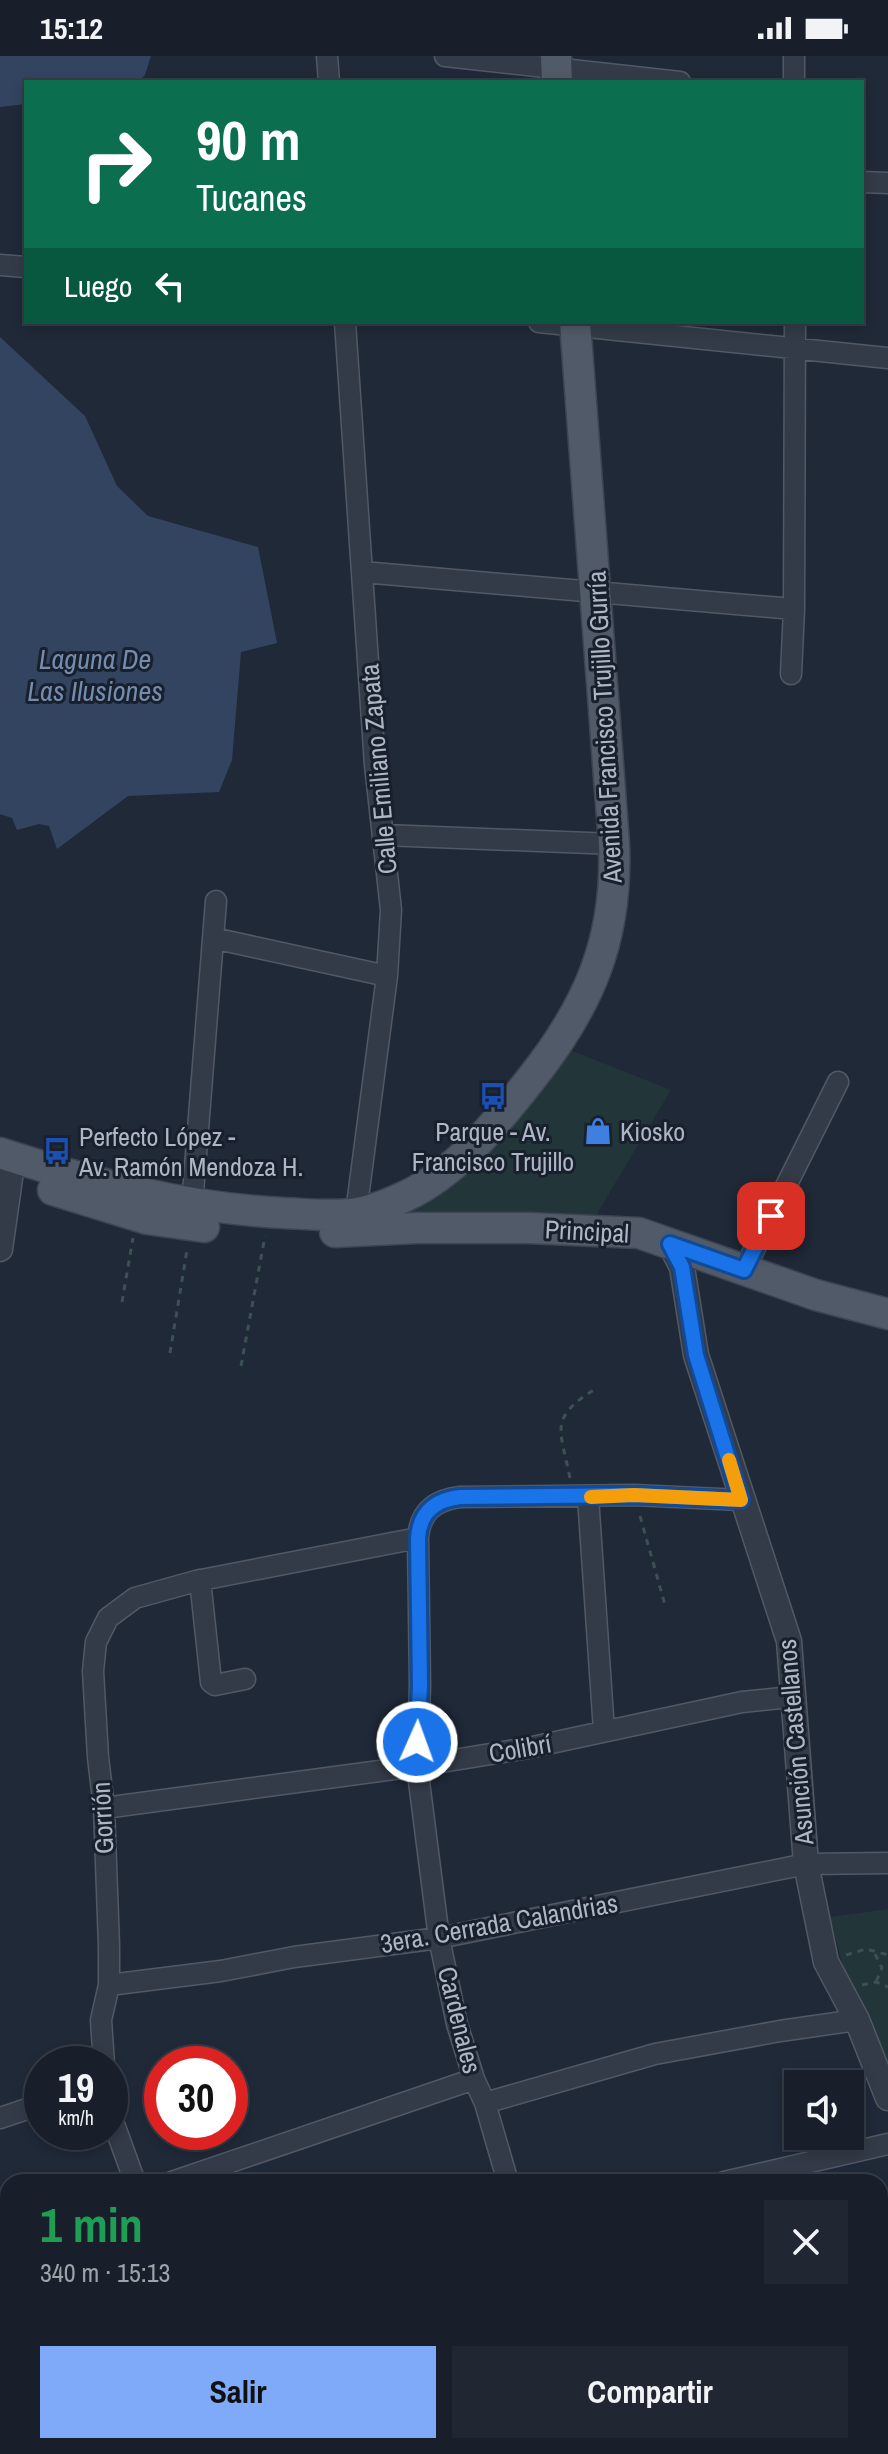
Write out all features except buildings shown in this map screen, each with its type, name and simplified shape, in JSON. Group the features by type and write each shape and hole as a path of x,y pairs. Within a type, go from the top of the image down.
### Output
{"main road":[{"name":"Avenida Francisco Trujillo Gurría","path":"192,1215 356,1213 414,1192 457,1161 495,1123 538,1071 574,1016 597,968 609,931 615,886 614,844 575,324"},
{"path":"5,1165 123,1190 192,1215"},
{"path":"5,1165 136,1216 192,1215"},
{"path":"414,1192 405,1209 409,1220 417,1228"},
{"name":"Principal","path":"192,1215 266,1233 417,1228 626,1231 840,1303 888,1314"}],"street":[{"path":"327,56 329,80"},
{"path":"445,56 661,80"},
{"path":"794,56 794,80"},
{"path":"864,182 888,183"},
{"path":"0,265 24,267"},
{"name":"Calle Emiliano Zapata","path":"345,324 375,765 391,910 387,976 356,1213"},
{"path":"575,324 888,358"},
{"path":"791,674 795,324"},
{"path":"362,572 794,609"},
{"path":"384,835 614,844"},
{"path":"192,1215 216,901"},
{"path":"213,938 387,976"},
{"path":"744,1270 838,1082"},
{"path":"0,1249 5,1165"},
{"name":"Asunción Castellanos","path":"670,1244 682,1267 696,1355 789,1641 806,1864 826,1962 857,2020 888,2098"},
{"path":"604,1731 581,1497 634,1495 741,1500"},
{"name":"Cardenales","path":"506,2174 457,2024 439,1938 417,1766 420,1686 418,1529 427,1510 443,1500 460,1497 581,1497"},
{"name":"Gorrión","path":"103,2046 101,2020 109,1985 104,1808 93,1671 96,1642 108,1618 116,1609 145,1595 200,1580 418,1538"},
{"path":"200,1580 211,1682 215,1685 245,1679"},
{"name":"Colibrí","path":"104,1808 417,1766 528,1748 742,1702 791,1697"},
{"name":"3era. Cerrada Calandrias","path":"109,1985 439,1938 806,1864 888,1863"},
{"path":"485,2103 655,2054 857,2020"},
{"path":"195,2174 474,2079"},
{"path":"0,2118 24,2110"},
{"path":"759,2174 888,2144"},
{"path":"123,2150 132,2174"}],"path":[{"path":"170,1353 192,1215"},
{"path":"122,1302 136,1216"},
{"path":"241,1366 266,1233"},
{"path":"581,1497 561,1432 561,1419 569,1407 597,1388"},
{"path":"634,1495 665,1605"},
{"path":"871,1950 882,1968 876,1982"},
{"path":"826,1962 854,1952 871,1950 888,1955"},
{"path":"844,1993 868,1982 888,1987"}],"green space":[{"path":"565,1048 671,1090 591,1224 486,1213 381,1217"},
{"path":"888,1909 888,2064 884,2064 843,1966 830,1917"}],"water":[{"path":"0,56 151,56 145,75 140,80 24,80 24,104 0,107"},
{"name":"Laguna De Las Ilusiones","path":"0,337 85,416 117,486 148,516 258,547 277,643 241,652 232,760 219,792 128,796 57,849 49,826 39,824 17,830 12,818 0,814"}],"slow traffic":[{"path":"591,1497 634,1495 741,1500 729,1460"}],"place":[{"name":"Parque - Av. Francisco Trujillo","path":"493,1096"},
{"name":"Kiosko","path":"598,1131"},
{"name":"Perfecto López - Av. Ramón Mendoza H.","path":"57,1151"}],"route":[{"path":"417,1742 420,1686 418,1529 427,1510 435,1504 460,1497 634,1495 741,1500 696,1355 682,1267 670,1244 744,1270 771,1216"}]}
